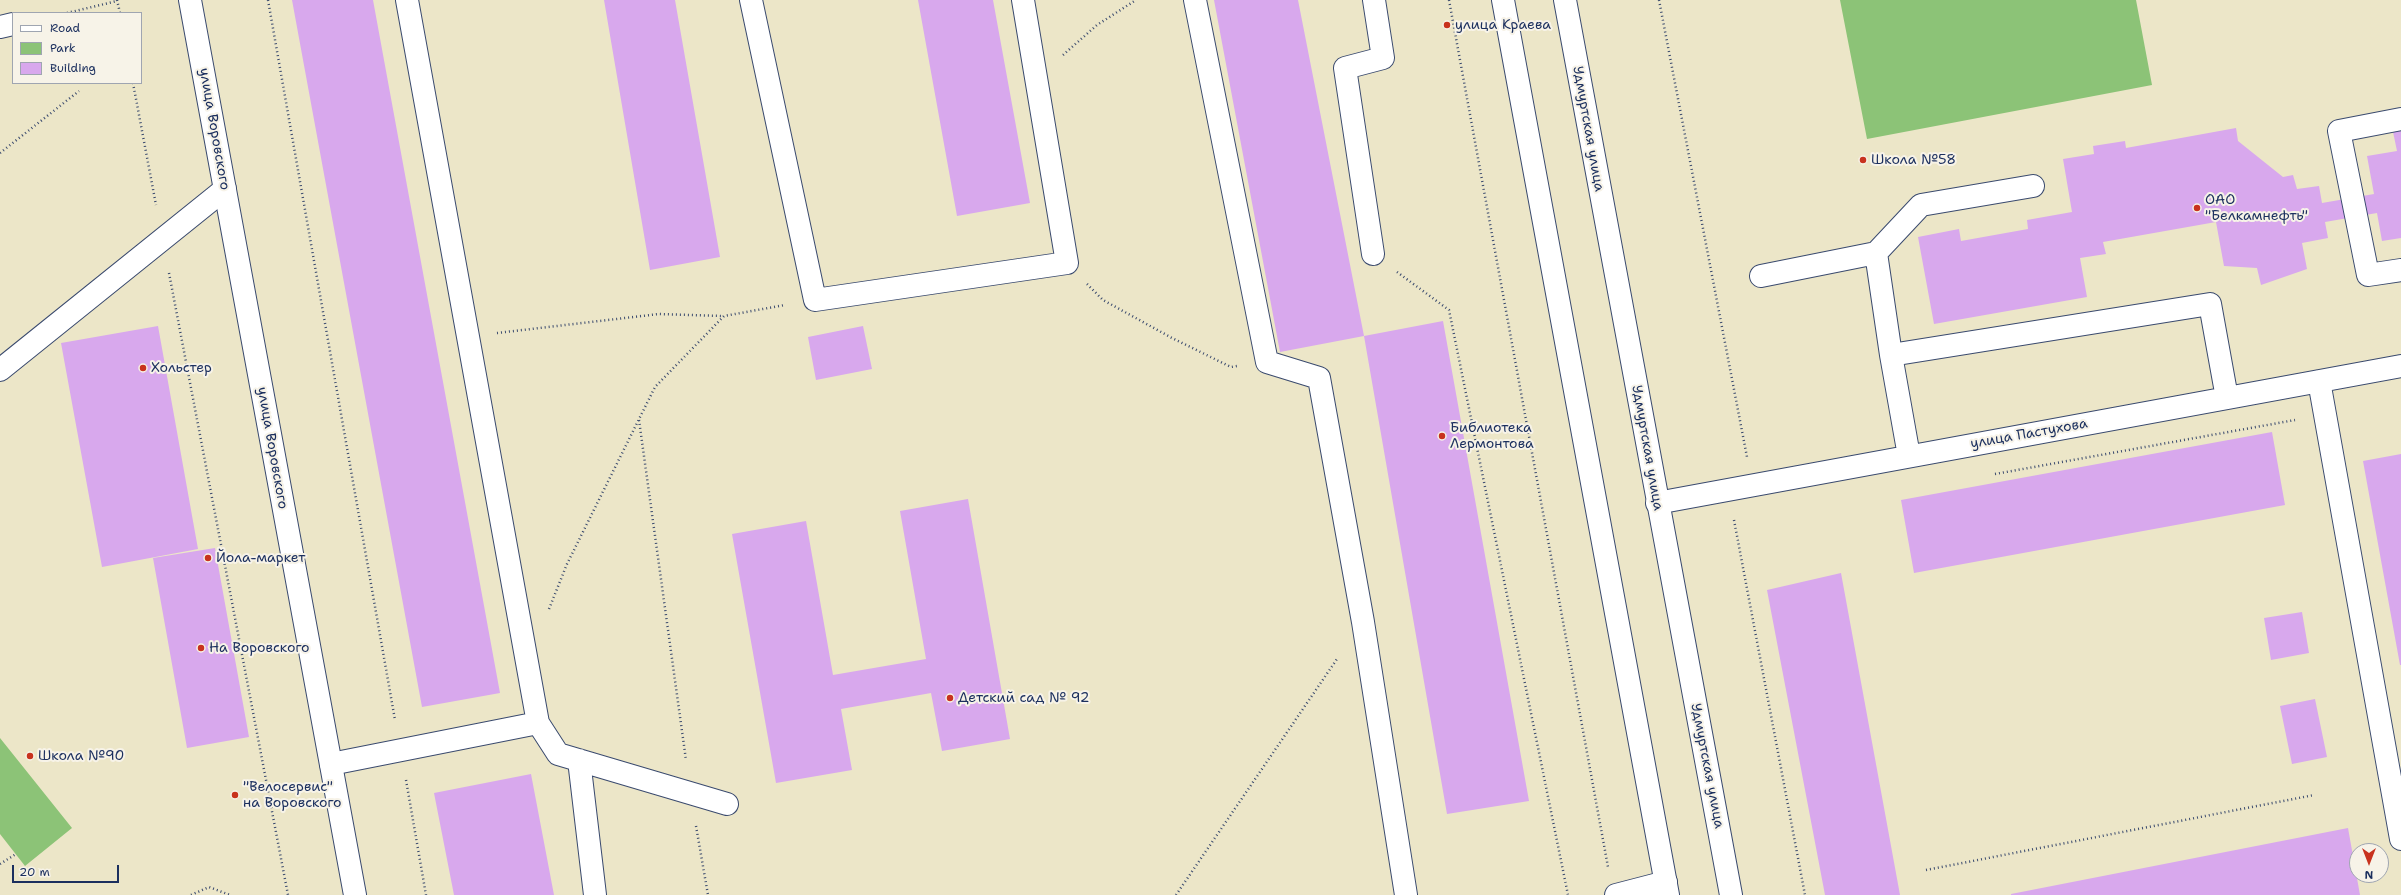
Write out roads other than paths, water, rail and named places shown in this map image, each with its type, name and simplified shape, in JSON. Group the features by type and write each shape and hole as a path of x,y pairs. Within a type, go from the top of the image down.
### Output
{"main road":[{"name":"улица Воровского","path":"190,0 355,895"},
{"path":"407,0 538,723 558,754 727,804"},
{"path":"750,0 815,300 1067,263 1023,0"},
{"path":"1195,0 1267,362 1318,378 1363,622 1406,895"},
{"path":"1373,254 1345,68 1383,58 1374,0"},
{"path":"1503,0 1667,888 1616,895"},
{"name":"Удмуртская улица","path":"1564,0 1731,895"},
{"path":"0,27 12,24"},
{"path":"2401,119 2339,131 2368,275 2401,270"},
{"path":"1761,276 1876,253 1921,205 2033,186"},
{"path":"0,370 163,241 225,189"},
{"path":"1876,253 1891,355 1909,456"},
{"path":"1891,355 2210,304 2227,398"},
{"name":"улица Пастухова","path":"1657,503 2401,366"},
{"path":"2319,381 2401,839"},
{"path":"330,764 538,723"},
{"path":"579,760 595,895"}],"place":[{"name":"улица Краева","path":"1447,25"},
{"name":"Школа №58","path":"1863,160"},
{"name":"ОАО \"Белкамнефть\"","path":"2197,208"},
{"name":"Хольстер","path":"143,368"},
{"name":"Библиотека Лермонтова","path":"1442,436"},
{"name":"Йола-маркет","path":"208,558"},
{"name":"На Воровского","path":"201,648"},
{"name":"Детский сад № 92","path":"950,698"},
{"name":"Школа №90","path":"30,756"},
{"name":"\"Велосервис\" на Воровского","path":"235,795"}]}
